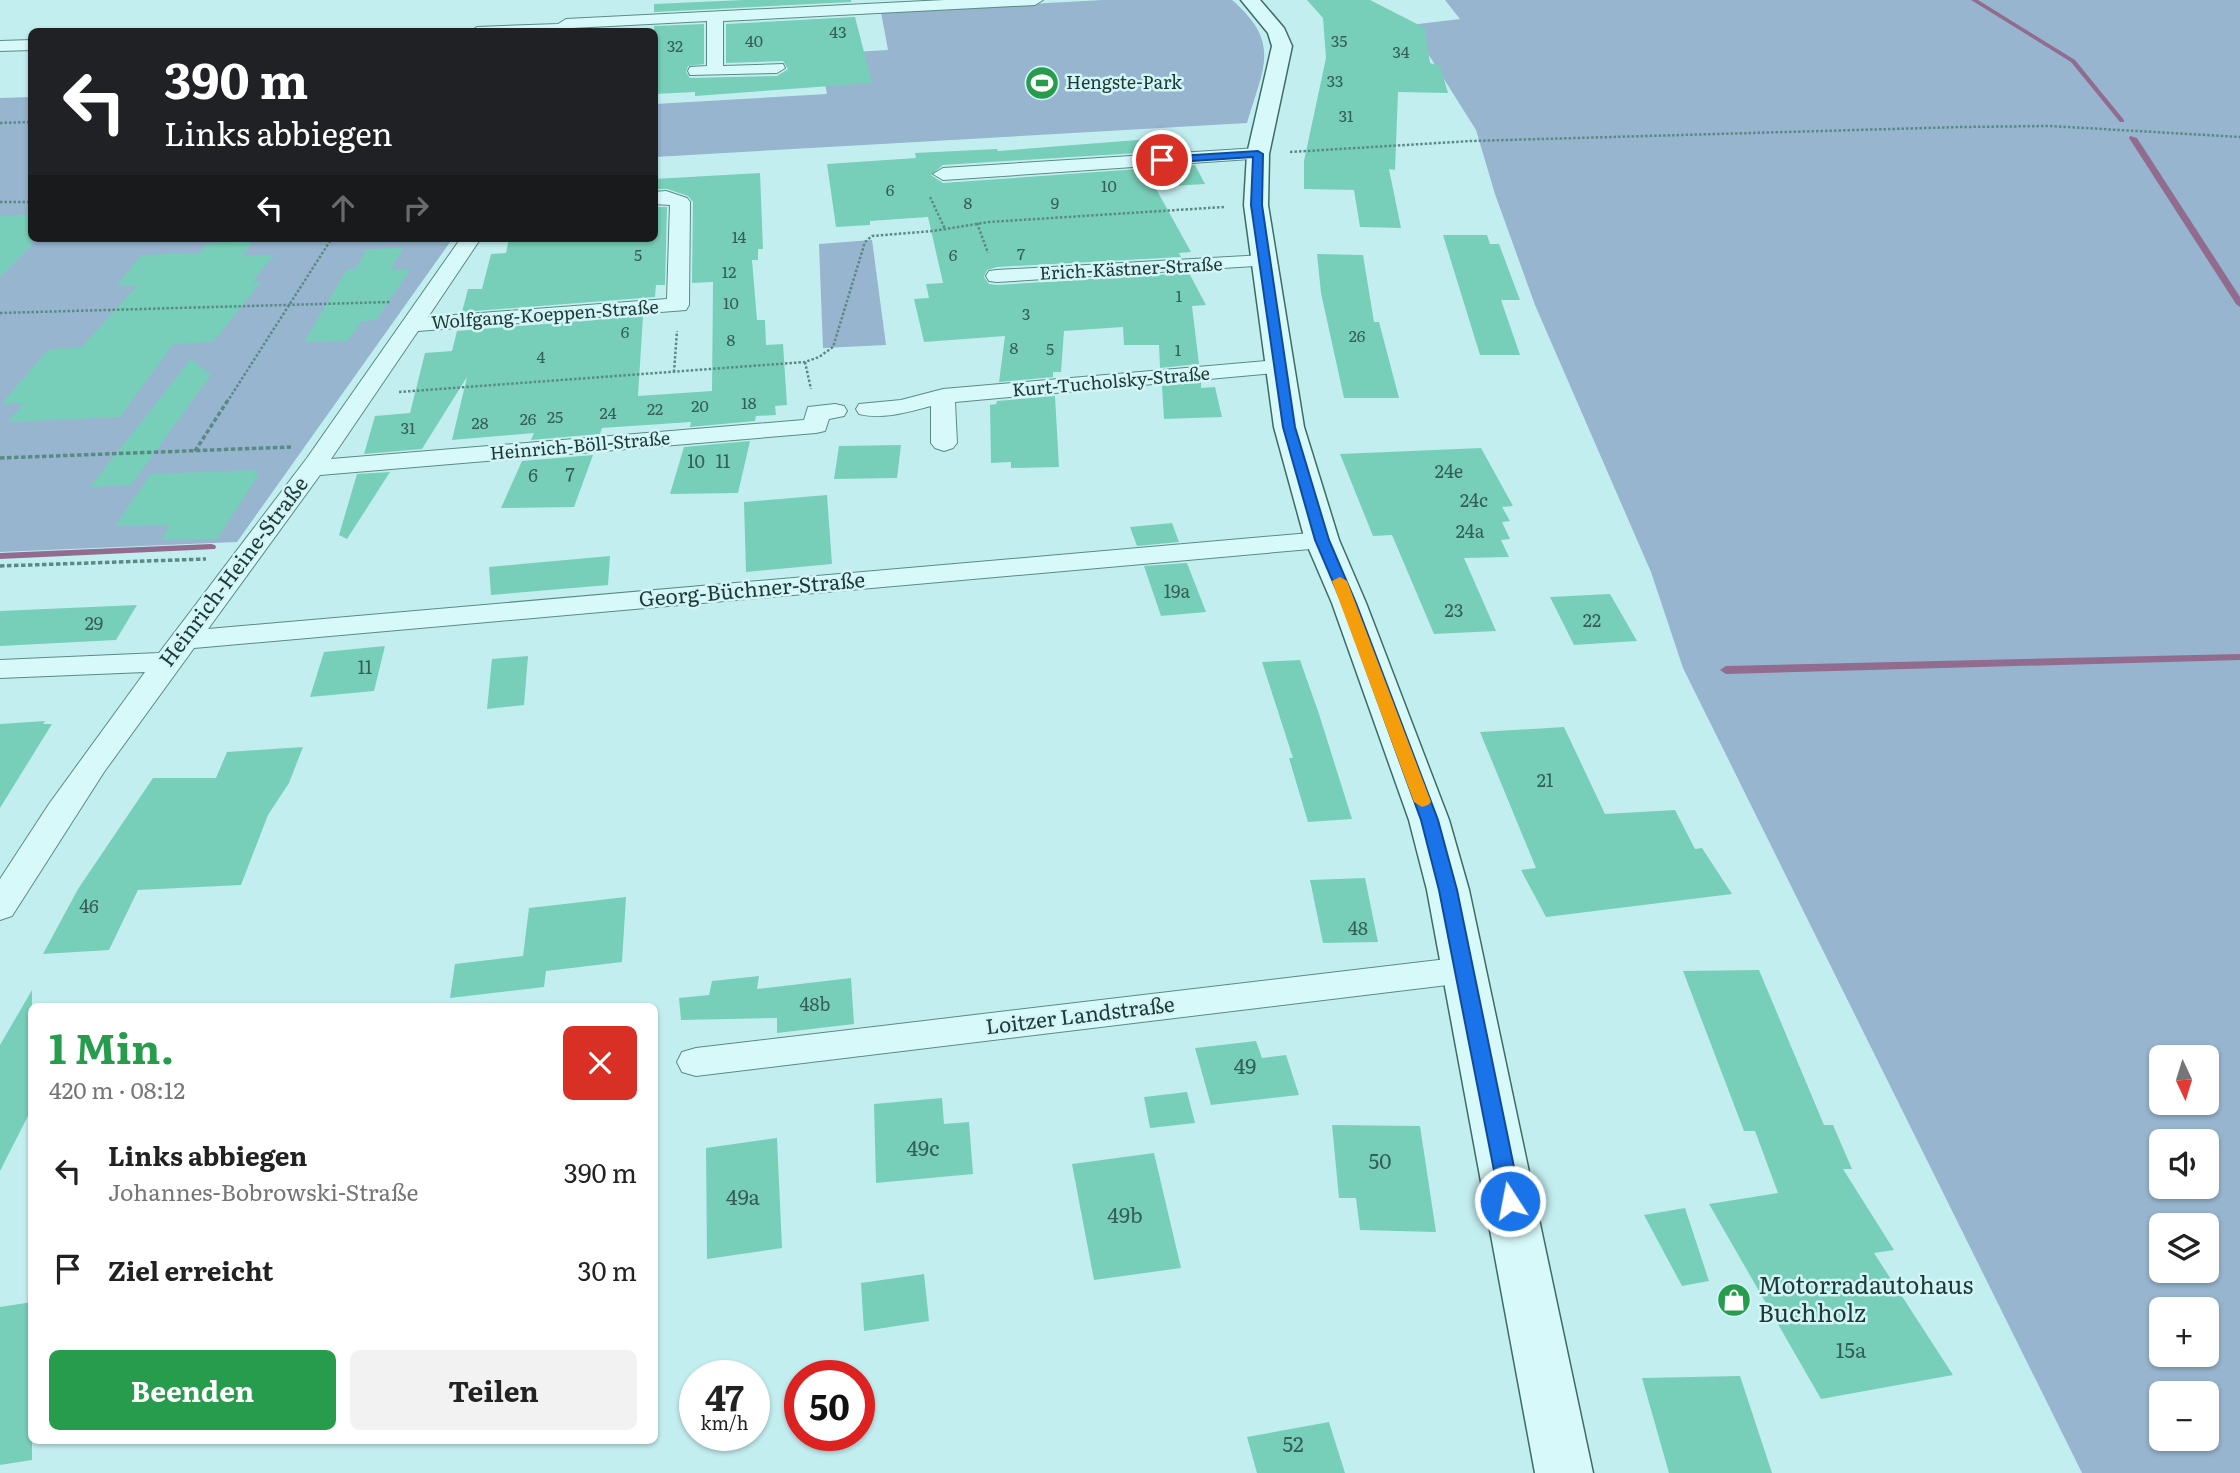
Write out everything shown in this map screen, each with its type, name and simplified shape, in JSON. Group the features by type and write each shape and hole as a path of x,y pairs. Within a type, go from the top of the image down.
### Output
{"main road":[{"path":"1250,0 1277,32 1282,46 1258,154 1256,205 1289,427 1322,540 1349,603 1429,820 1448,890 1564,1473"}],"street":[{"path":"521,28 1035,0"},
{"path":"715,16 715,71"},
{"path":"0,46 28,45"},
{"path":"696,71 777,68"},
{"path":"943,174 1258,154"},
{"name":"Wolfgang-Koeppen-Straße","path":"412,325 678,316 680,202 666,197 658,198"},
{"name":"Heinrich-Heine-Straße","path":"0,908 24,866 174,651 312,468 468,242"},
{"name":"Erich-Kästner-Straße","path":"997,276 1265,261"},
{"name":"Kurt-Tucholsky-Straße","path":"868,409 901,407 943,396 1279,368"},
{"path":"943,396 944,443"},
{"name":"Heinrich-Böll-Straße","path":"312,468 816,426 817,412 835,411"},
{"name":"Georg-Büchner-Straße","path":"0,669 1322,540"},
{"name":"Loitzer Landstraße","path":"696,1062 1464,970"}],"path":[{"path":"0,123 28,122"},
{"path":"1258,154 1471,141 1961,127 2050,126 2240,137"},
{"path":"0,202 28,202"},
{"path":"363,394 805,362 819,357 833,347 864,242 872,236 933,231 989,222 1256,205"},
{"path":"195,451 329,242"},
{"path":"0,313 427,301"},
{"path":"674,372 678,316"},
{"path":"0,458 327,446"},
{"path":"0,566 246,557"}],"shaded area":[{"name":"Hengste-Park","path":"1103,0 1232,0 1248,15 1258,30 1264,57 1247,123 658,157 658,104 827,94 819,54 888,50 881,12"},
{"path":"1445,0 2240,0 2240,1473 2082,1473 1683,668 1651,572 1535,305 1495,194 1476,130 1410,25 1460,19"},
{"path":"28,97 28,242 450,242 237,542 0,552 0,98"},
{"path":"872,240 886,345 823,348 819,244"}],"building":[{"path":"743,0 851,2 654,12 654,4"},
{"path":"1307,0 1370,0 1425,28 1430,63 1440,66 1448,93 1398,92 1395,170 1389,169 1401,228 1360,227 1354,190 1304,189 1304,161 1326,58 1323,18"},
{"path":"855,17 872,83 695,96 695,92 658,94 658,28 654,26 704,24 704,64 688,66 686,72 690,78 777,76 788,69 783,61 726,63 726,24"},
{"path":"1163,138 1165,142 1181,141 1186,150 943,165 931,175 943,183 1195,165 1205,184 1155,187 1191,252 1179,253 1181,257 997,267 987,270 984,277 989,284 997,285 1189,273 1206,305 1192,306 1199,364 1160,368 1159,345 1124,345 1123,327 1064,331 1061,372 1053,372 1053,377 999,382 1005,336 924,342 914,299 929,298 926,284 943,283 928,217 870,221 870,225 836,227 827,164 916,158 915,153 998,151"},
{"path":"760,173 763,249 758,249 758,260 752,260 757,320 765,320 766,345 783,344 787,405 775,406 776,415 756,416 755,421 690,427 691,422 602,428 600,434 531,440 534,433 452,440 467,377 422,449 364,454 375,416 410,413 425,353 452,351 457,331 643,316 638,396 712,391 713,282 692,283 693,202 688,196 658,189 658,179"},
{"path":"658,207 667,207 665,285 656,285 655,297 462,312 468,289 482,289 491,254 506,253 508,242 658,242"},
{"path":"28,214 28,242 32,242 32,245 0,277 0,216"},
{"path":"1443,235 1487,235 1490,244 1499,244 1520,300 1501,300 1520,355 1480,355"},
{"path":"252,242 243,256 274,255 252,282 261,282 213,342 173,344 120,417 8,422 24,403 2,403 49,349 81,348 138,285 117,286 141,255 199,253 207,243"},
{"path":"403,248 391,270 410,270 377,319 361,322 348,341 304,342 347,269 356,269 366,249"},
{"path":"1317,254 1363,255 1374,322 1379,322 1399,398 1344,398 1321,293"},
{"path":"191,359 211,375 131,485 90,487"},
{"path":"1201,382 1201,388 1215,387 1222,417 1164,419 1162,386"},
{"path":"1055,396 1059,467 1011,468 1011,462 991,463 990,405 996,404 997,401"},
{"path":"750,441 738,493 670,494 684,447"},
{"path":"901,445 897,478 834,479 839,446"},
{"path":"1481,448 1513,506 1502,507 1510,521 1502,522 1510,539 1501,540 1509,557 1464,558 1496,631 1434,634 1392,535 1373,536 1340,454"},
{"path":"593,455 574,507 501,508 522,461"},
{"path":"257,470 254,474 259,474 217,539 161,540 170,525 115,526 151,474"},
{"path":"390,472 347,539 339,535 357,474"},
{"path":"827,495 832,564 746,572 744,502"},
{"path":"1172,523 1179,542 1137,546 1130,527"},
{"path":"610,556 608,585 491,595 489,567"},
{"path":"1187,563 1206,612 1161,616 1144,566"},
{"path":"1610,594 1637,641 1574,645 1550,597"},
{"path":"137,605 116,640 0,646 0,611"},
{"path":"385,646 374,691 310,697 324,652"},
{"path":"528,656 524,705 487,709 492,659"},
{"path":"1300,660 1352,819 1308,822 1289,758 1293,758 1262,662"},
{"path":"45,721 43,724 52,724 0,808 0,724"},
{"path":"1564,727 1605,814 1675,810 1695,849 1702,848 1732,894 1546,917 1521,870 1536,868 1480,732"},
{"path":"303,747 289,783 268,815 241,885 138,890 109,950 43,954 78,889 153,778 216,778 227,752"},
{"path":"1365,878 1378,942 1323,943 1310,880"},
{"path":"626,897 622,962 546,971 544,987 450,998 455,964 523,956 529,908"},
{"path":"1759,970 1824,1125 1833,1125 1852,1169 1843,1169 1894,1250 1874,1253 1953,1375 1821,1399 1709,1204 1778,1193 1755,1131 1744,1131 1683,971"},
{"path":"759,976 757,989 851,978 854,1024 777,1033 777,1018 681,1020 679,998 709,995 712,981"},
{"path":"32,990 32,1003 28,1003 28,1116 0,1171 0,1045"},
{"path":"1256,1041 1262,1058 1286,1055 1299,1095 1211,1105 1195,1048"},
{"path":"1187,1092 1195,1123 1150,1128 1144,1097"},
{"path":"942,1098 944,1124 969,1122 973,1174 876,1183 874,1104"},
{"path":"1332,1125 1420,1126 1436,1232 1360,1230 1356,1198 1339,1198"},
{"path":"777,1138 782,1248 707,1259 706,1148"},
{"path":"1154,1153 1181,1268 1094,1280 1072,1164"},
{"path":"1685,1208 1709,1281 1682,1286 1644,1215"},
{"path":"924,1274 929,1321 864,1331 861,1283"},
{"path":"28,1303 28,1444 32,1444 32,1460 0,1465 0,1307"},
{"path":"1740,1376 1772,1473 1669,1473 1642,1378"},
{"path":"1329,1422 1345,1473 1257,1473 1247,1437"}],"waterway":[{"path":"1974,0 2073,61 2122,121"},
{"path":"2133,138 2240,304"},
{"path":"0,556 211,547"},
{"path":"1726,670 2240,657"}],"slow traffic":[{"path":"1340,581 1422,802"}],"place":[{"name":"Hengste-Park","path":"1042,83"},
{"name":"Motorradautohaus Buchholz","path":"1734,1300"}],"route":[{"path":"1162,160 1258,154 1256,205 1289,427 1322,540 1349,603 1429,820 1448,890 1510,1201"}]}
